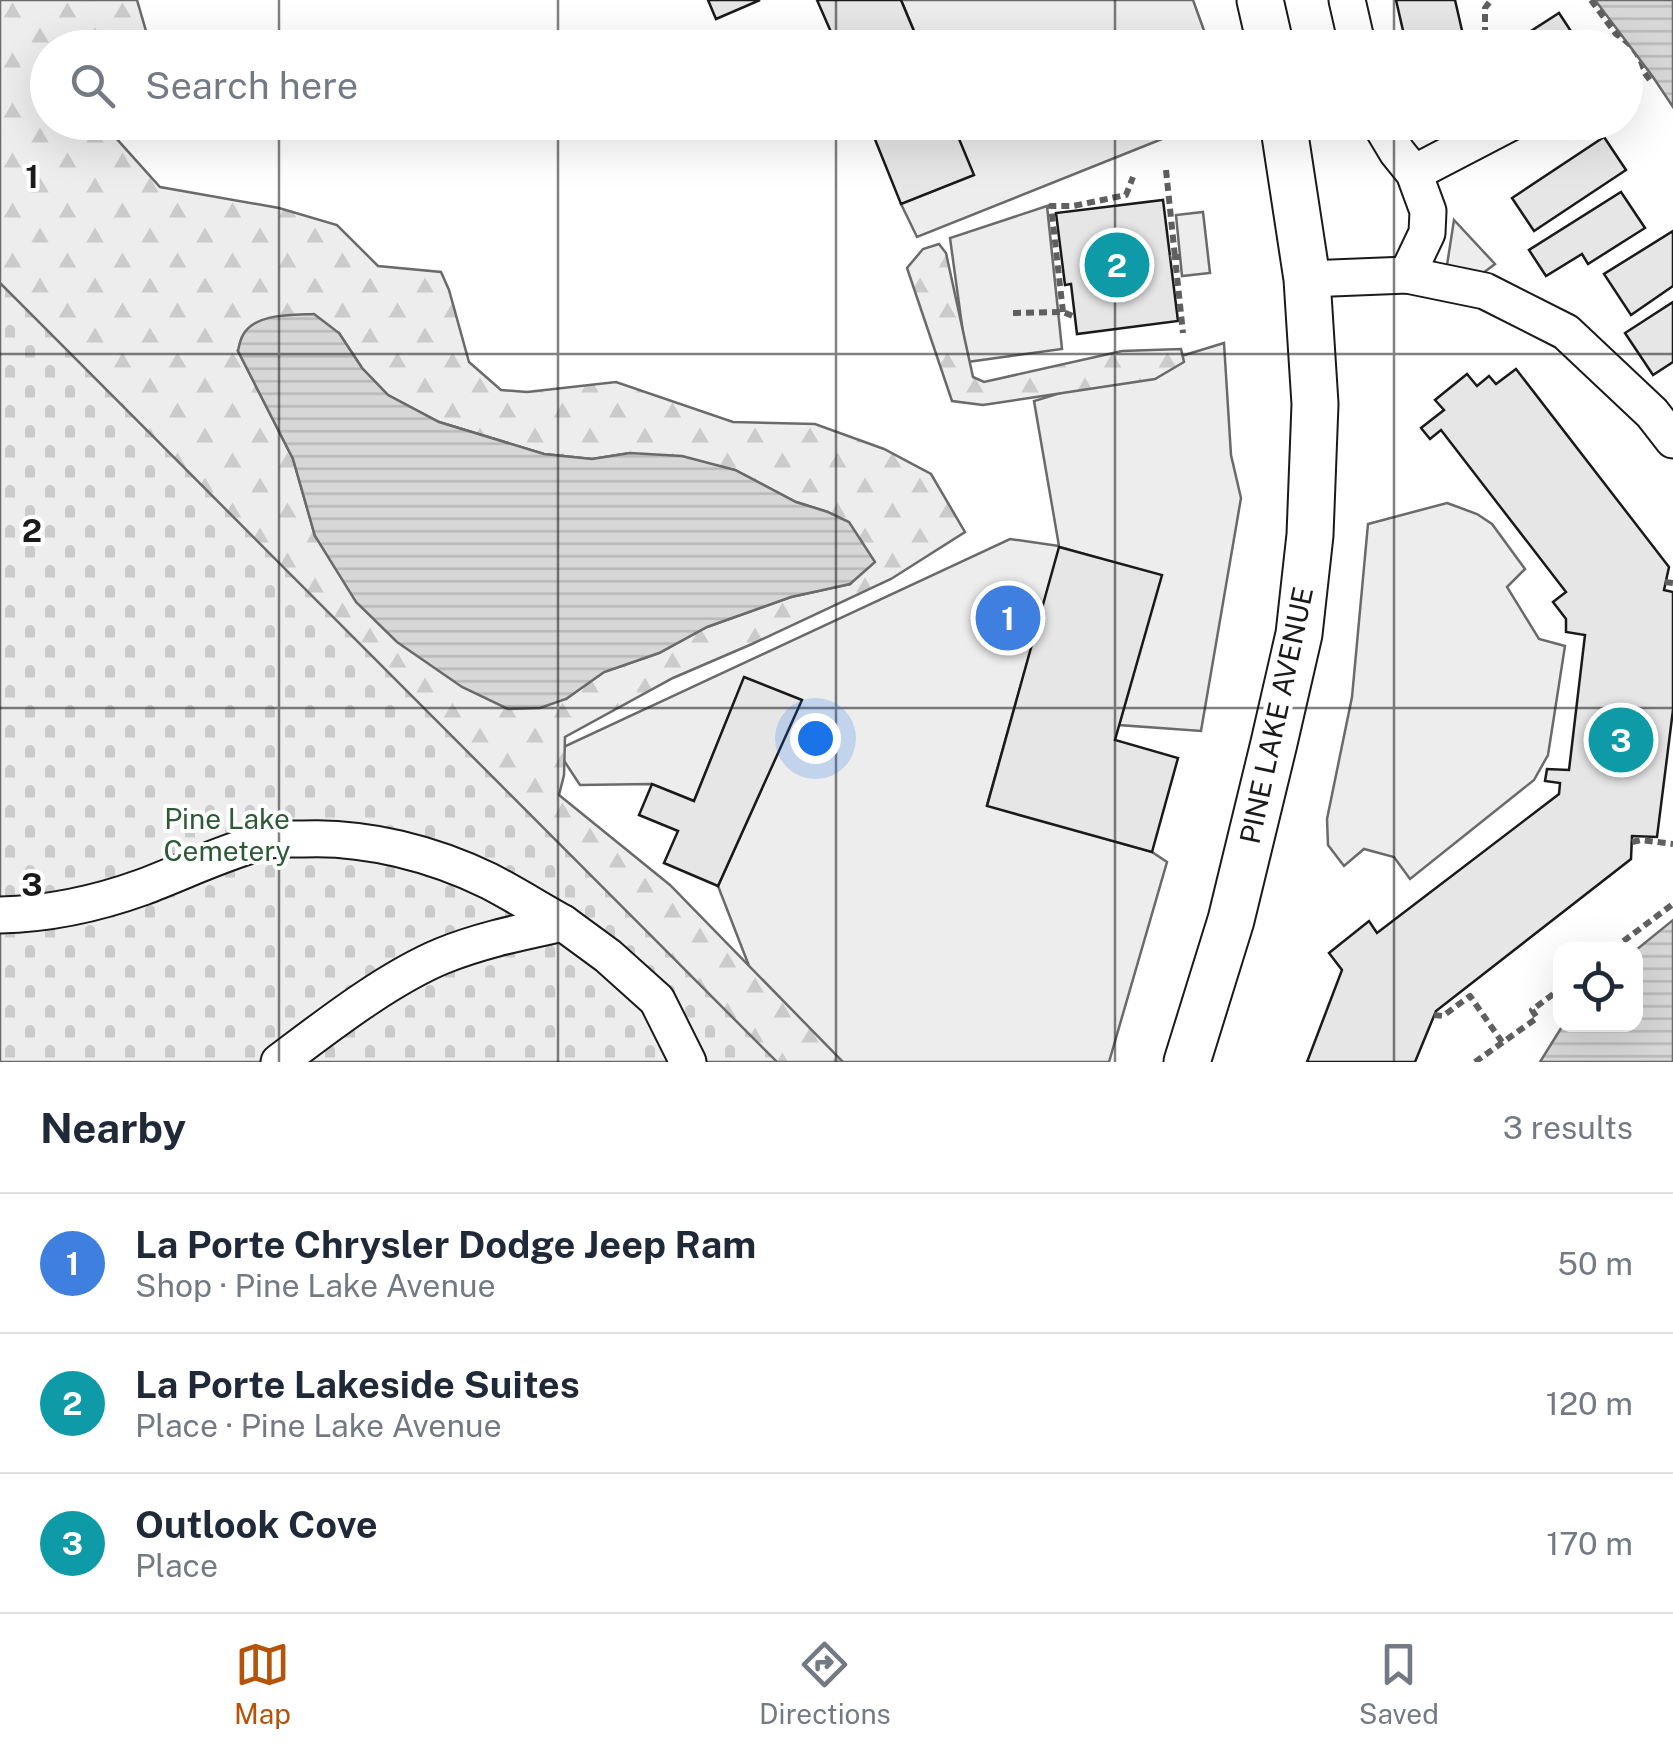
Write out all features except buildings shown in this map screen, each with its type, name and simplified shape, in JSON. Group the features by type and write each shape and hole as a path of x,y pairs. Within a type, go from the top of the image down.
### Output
{"main road":[{"path":"1260,0 1268,30"},
{"name":"PINE LAKE AVENUE","path":"1186,1062 1231,920 1299,634 1310,534 1315,404 1307,279 1286,140"}],"street":[{"path":"1347,0 1354,30"},
{"path":"1390,140 1414,173 1428,210 1427,234 1407,275"},
{"path":"1414,173 1477,140"},
{"path":"1307,279 1407,275 1485,291 1566,332 1652,413 1673,440"},
{"path":"0,916 80,906 268,840 325,838 372,844 425,856 487,880 563,923 657,1000 688,1062"},
{"path":"278,1062 388,985 441,956 494,938 563,923"}],"path":[{"path":"1485,30 1485,8 1491,0"},
{"path":"1591,0 1613,30"},
{"path":"1643,71 1652,83"},
{"path":"1166,170 1183,332"},
{"path":"1063,312 1050,206 1073,208 1126,195 1133,177"},
{"path":"1013,313 1063,312 1075,317"},
{"path":"1632,842 1673,844"},
{"path":"1623,942 1673,904"},
{"path":"1476,1062 1538,1018 1532,1010 1553,994"},
{"path":"1434,1015 1443,1016 1470,996 1502,1042"}],"shaded area":[{"path":"901,0 1193,0 1204,30 914,30"},
{"path":"1595,0 1673,0 1673,107 1643,64 1643,30 1618,30"},
{"path":"959,140 1160,140 917,237 901,204 973,175"},
{"path":"1047,206 1062,349 967,362 950,238"},
{"path":"1203,212 1210,273 1182,276 1176,215"},
{"path":"1454,220 1495,264 1475,279 1447,265"},
{"path":"314,314 339,333 362,368 388,395 439,422 544,454 592,459 630,453 682,456 735,470 796,502 849,522 875,562 850,584 791,597 707,627 659,653 604,672 566,699 540,708 508,709 462,687 397,642 356,602 315,536 293,459 238,351 243,335 256,323 275,317"},
{"path":"1224,343 1231,455 1241,498 1201,731 1119,725 1161,576 1060,547 987,805 1152,852 1167,862 1109,1062 832,1062 756,984 718,886 801,700 744,678 694,801 652,784 580,785 557,750 1010,539 1059,546 1034,401"},
{"path":"1447,503 1492,524 1525,569 1507,587 1539,639 1565,646 1548,755 1534,780 1410,879 1394,857 1364,849 1344,866 1328,845 1327,819 1352,697 1368,524"},
{"path":"1673,920 1673,1062 1540,1062 1559,1032 1643,1032 1643,944"}],"green space":[{"path":"0,0 137,0 146,30 30,30 30,140 118,140 160,187 279,208 337,225 378,266 441,272 469,362 501,390 527,392 616,382 733,422 815,424 884,449 931,474 965,532 891,579 673,678 565,737 559,795 670,885 843,1062 732,1062 0,324","holes":["339,333 362,368 388,395 439,422 544,454 592,459 630,453 735,470 796,502 828,512 850,584 791,597 707,627 659,653 604,672 566,699 315,536 293,459 238,351"]},
{"path":"939,244 946,253 973,377 984,382 1122,351 1181,349 1184,362 1155,379 983,405 952,401 907,268 923,249"},
{"name":"Pine Lake Cemetery","path":"0,283 777,1062 0,1062"}],"place":[{"name":"La Porte Lakeside Suites","path":"1117,265"},
{"name":"La Porte Chrysler Dodge Jeep Ram","path":"1008,618"},
{"name":"Outlook Cove","path":"1621,740"}]}
